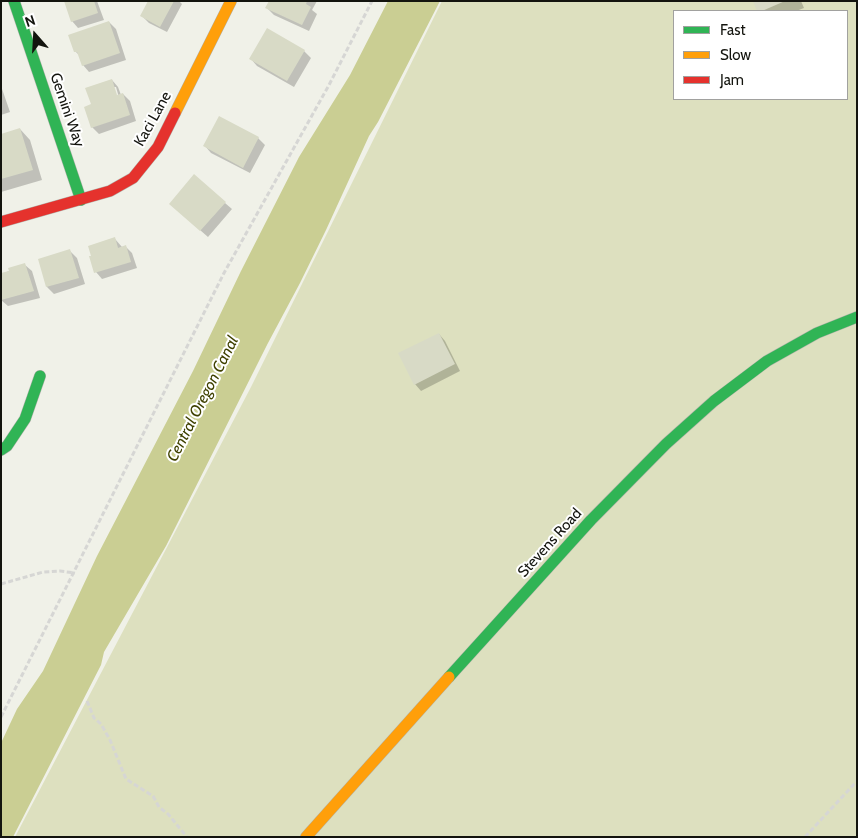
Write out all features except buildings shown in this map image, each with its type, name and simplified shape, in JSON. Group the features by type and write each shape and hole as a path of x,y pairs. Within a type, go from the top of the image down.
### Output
{"street":[{"name":"Gemini Way","path":"14,1 81,200"},
{"name":"Kaci Lane","path":"1,222 110,191 133,178 158,147 231,1"},
{"name":"Stevens Road","path":"306,837 585,527 666,444 714,400 767,360 817,333 857,317"},
{"path":"1,450 7,446 25,419 40,376"}],"path":[{"path":"1,716 75,573 224,272 329,85 372,1"},
{"path":"1,584 43,572 60,571 75,573"},
{"path":"87,701 94,718 101,724 110,740 126,778 153,796 159,807 168,814 187,837"},
{"path":"805,837 857,781"}],"shaded area":[{"path":"442,1 857,1 857,837 15,837 251,387"}],"water":[{"name":"Central Oregon Canal","path":"388,1 440,1 369,136 300,283 166,546 104,652 101,665 13,837 1,837 1,743 17,709 43,671 97,556 193,371 299,157 350,75"}],"traffic: fast":[{"path":"14,1 81,200"},
{"path":"449,677 591,520 666,444 714,401 767,361 817,333 857,317"},
{"path":"1,450 7,446 25,419 40,376"}],"traffic: slow":[{"path":"175,113 231,1"},
{"path":"306,837 449,677"}],"traffic: jam":[{"path":"1,222 110,191 133,178 158,147 175,113"}]}
